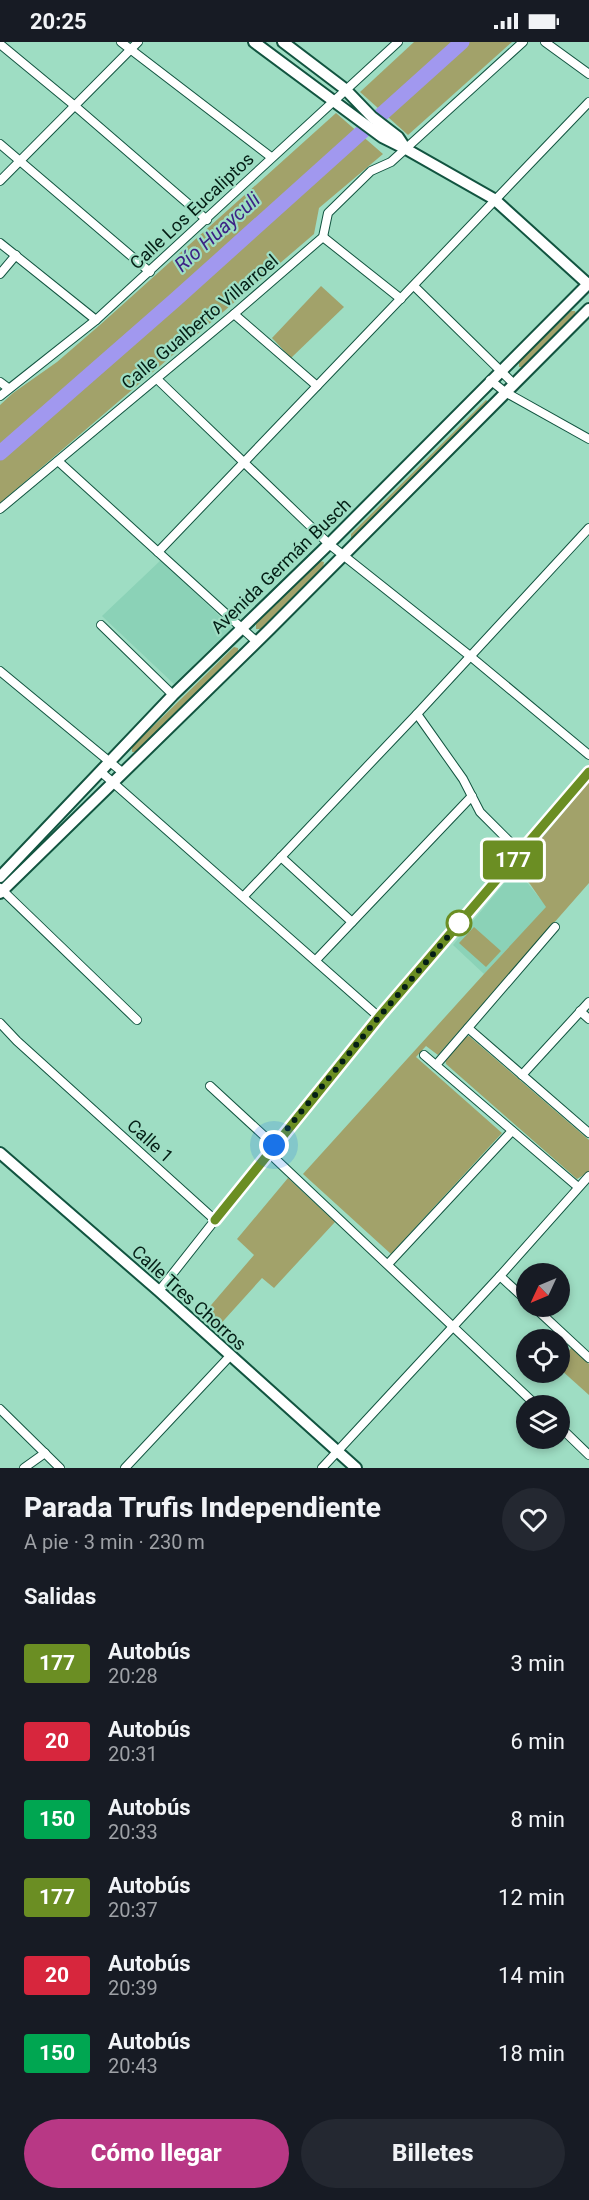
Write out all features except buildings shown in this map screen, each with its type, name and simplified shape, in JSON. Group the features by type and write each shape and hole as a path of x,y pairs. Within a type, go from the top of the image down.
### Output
{"main road":[{"path":"254,42 333,101 369,120"},
{"path":"283,42 345,90 369,120 385,134 406,149 494,199 589,284"},
{"name":"Avenida Germán Busch","path":"0,877 173,695 329,544 500,370 589,284"},
{"name":"Avenida Germán Busch","path":"1,890 122,772 145,753 589,309"},
{"name":"Calle Tres Chorros","path":"0,1153 159,1291 356,1468"}],"street":[{"path":"121,42 271,157"},
{"path":"0,180 138,42"},
{"name":"Calle Los Eucaliptos","path":"0,396 96,320 150,272 271,157 398,42"},
{"path":"402,299 323,237 328,213 371,171 391,162 524,42"},
{"path":"545,42 589,74"},
{"path":"0,44 207,220"},
{"path":"158,552 589,102"},
{"path":"0,144 150,272"},
{"name":"Calle Gualberto Villarroel","path":"0,509 323,237"},
{"path":"0,243 96,320"},
{"path":"0,274 16,255"},
{"path":"414,286 514,384"},
{"path":"234,314 317,386"},
{"path":"157,379 329,544 470,656 589,755"},
{"path":"490,380 505,392 589,439"},
{"path":"0,382 8,388"},
{"path":"58,461 256,642"},
{"path":"244,896 589,528"},
{"path":"101,625 173,695"},
{"path":"0,671 122,772"},
{"path":"417,714 463,779 480,812 520,852"},
{"path":"101,772 379,1017"},
{"path":"159,1291 268,1152 379,1017 589,772"},
{"path":"316,960 472,796"},
{"path":"281,857 352,922"},
{"path":"1,890 137,1020"},
{"path":"436,1065 555,927"},
{"path":"522,1075 589,1002"},
{"path":"580,1011 589,1019"},
{"name":"Calle 1","path":"0,1023 16,1041 215,1220"},
{"path":"468,1028 589,1133"},
{"path":"424,1055 578,1188"},
{"path":"210,1086 274,1145"},
{"path":"389,1263 512,1131"},
{"path":"268,1152 389,1263 526,1395"},
{"path":"322,1468 589,1176"},
{"path":"500,1276 516,1291"},
{"path":"545,1317 589,1358"},
{"path":"125,1468 230,1356"},
{"path":"0,1409 60,1468"},
{"path":"570,1436 589,1454"},
{"path":"24,1468 45,1453"}],"shaded area":[{"path":"414,42 512,42 408,135 360,92"},
{"path":"336,113 383,154 319,208 314,234 0,503 0,405 57,362 101,324"},
{"path":"321,286 344,307 291,358 272,338"},
{"path":"571,311 575,311 576,315 525,367 519,367 519,362"},
{"path":"486,400 490,403 351,539 351,534"},
{"path":"161,560 232,628 174,684 102,616"},
{"path":"320,561 324,562 323,568 261,629 256,629 256,624"},
{"path":"234,647 238,648 238,654 138,752 132,752 132,747"},
{"path":"589,782 589,883 438,1055 426,1046 416,1057 502,1133 391,1254 303,1174 546,907 516,869"},
{"path":"516,869 547,907 484,974 453,945"},
{"path":"474,927 501,951 486,967 459,943"},
{"path":"469,1036 589,1140 589,1172 577,1179 446,1064 445,1059 464,1037"},
{"path":"288,1178 335,1222 274,1288 262,1278 216,1329 200,1318 254,1255 237,1239"},
{"path":"572,1347 589,1364 589,1395 570,1378 570,1349"}],"waterway":[{"name":"Río Huayculi","path":"0,453 175,300 462,42"}],"bus line":[{"name":"177","path":"215,1220 379,1017 589,772"}],"route":[{"path":"274,1145 464,918 459,923"}]}
